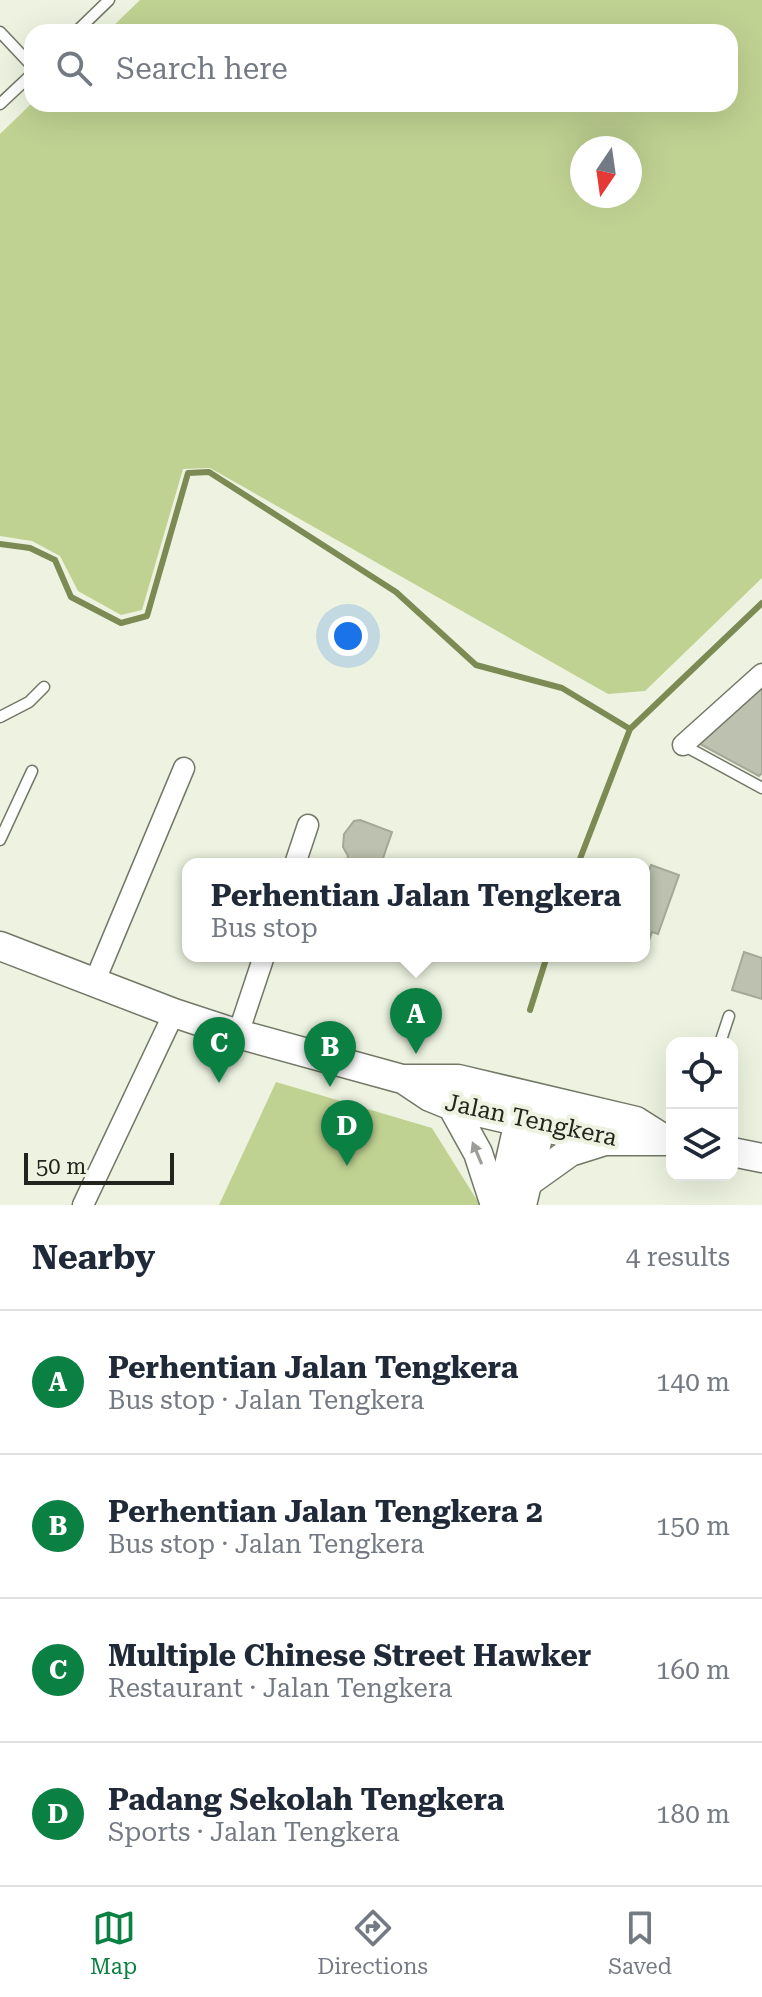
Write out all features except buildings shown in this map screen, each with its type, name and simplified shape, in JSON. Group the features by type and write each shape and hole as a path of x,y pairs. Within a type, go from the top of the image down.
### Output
{"main road":[{"name":"Jalan Tengkera","path":"0,946 174,1013 238,1034 402,1079 458,1079 606,1141 666,1141"},
{"name":"Jalan Tengkera","path":"402,1079 430,1097 452,1106 636,1121 666,1139"},
{"path":"452,1106 478,1153 497,1205"},
{"path":"526,1194 570,1152 606,1141"},
{"path":"738,1153 762,1158"}],"street":[{"path":"683,745 762,674"},
{"path":"94,983 184,768"},
{"path":"297,858 308,825"},
{"path":"238,1034 262,962"},
{"path":"83,1205 174,1013"},
{"path":"526,1194 533,1111"},
{"path":"497,1205 533,1111"}],"lane":[{"path":"84,24 109,0"},
{"path":"0,32 24,58"},
{"path":"0,104 24,82"},
{"path":"0,717 29,702 44,687"},
{"path":"683,745 762,788"},
{"path":"0,840 32,771"},
{"path":"722,1037 729,1016"}],"green space":[{"path":"140,0 762,0 762,578 645,691 608,694 210,468 183,469 142,610 121,615 78,591 60,556 32,541 0,536 0,134 24,111 738,112 738,24 115,24"},
{"path":"276,1082 432,1128 480,1205 219,1205"}],"waterway":[{"path":"0,544 30,548 55,560 71,597 121,623 147,616 188,473 209,472 396,592 476,665 562,688 630,729"},
{"path":"580,858 630,729 762,603"},
{"path":"530,1010 545,962"}],"place":[{"name":"Perhentian Jalan Tengkera","path":"416,1054"},
{"name":"Multiple Chinese Street Hawker","path":"219,1083"},
{"name":"Perhentian Jalan Tengkera 2","path":"330,1087"},
{"name":"Padang Sekolah Tengkera","path":"347,1166"}]}
